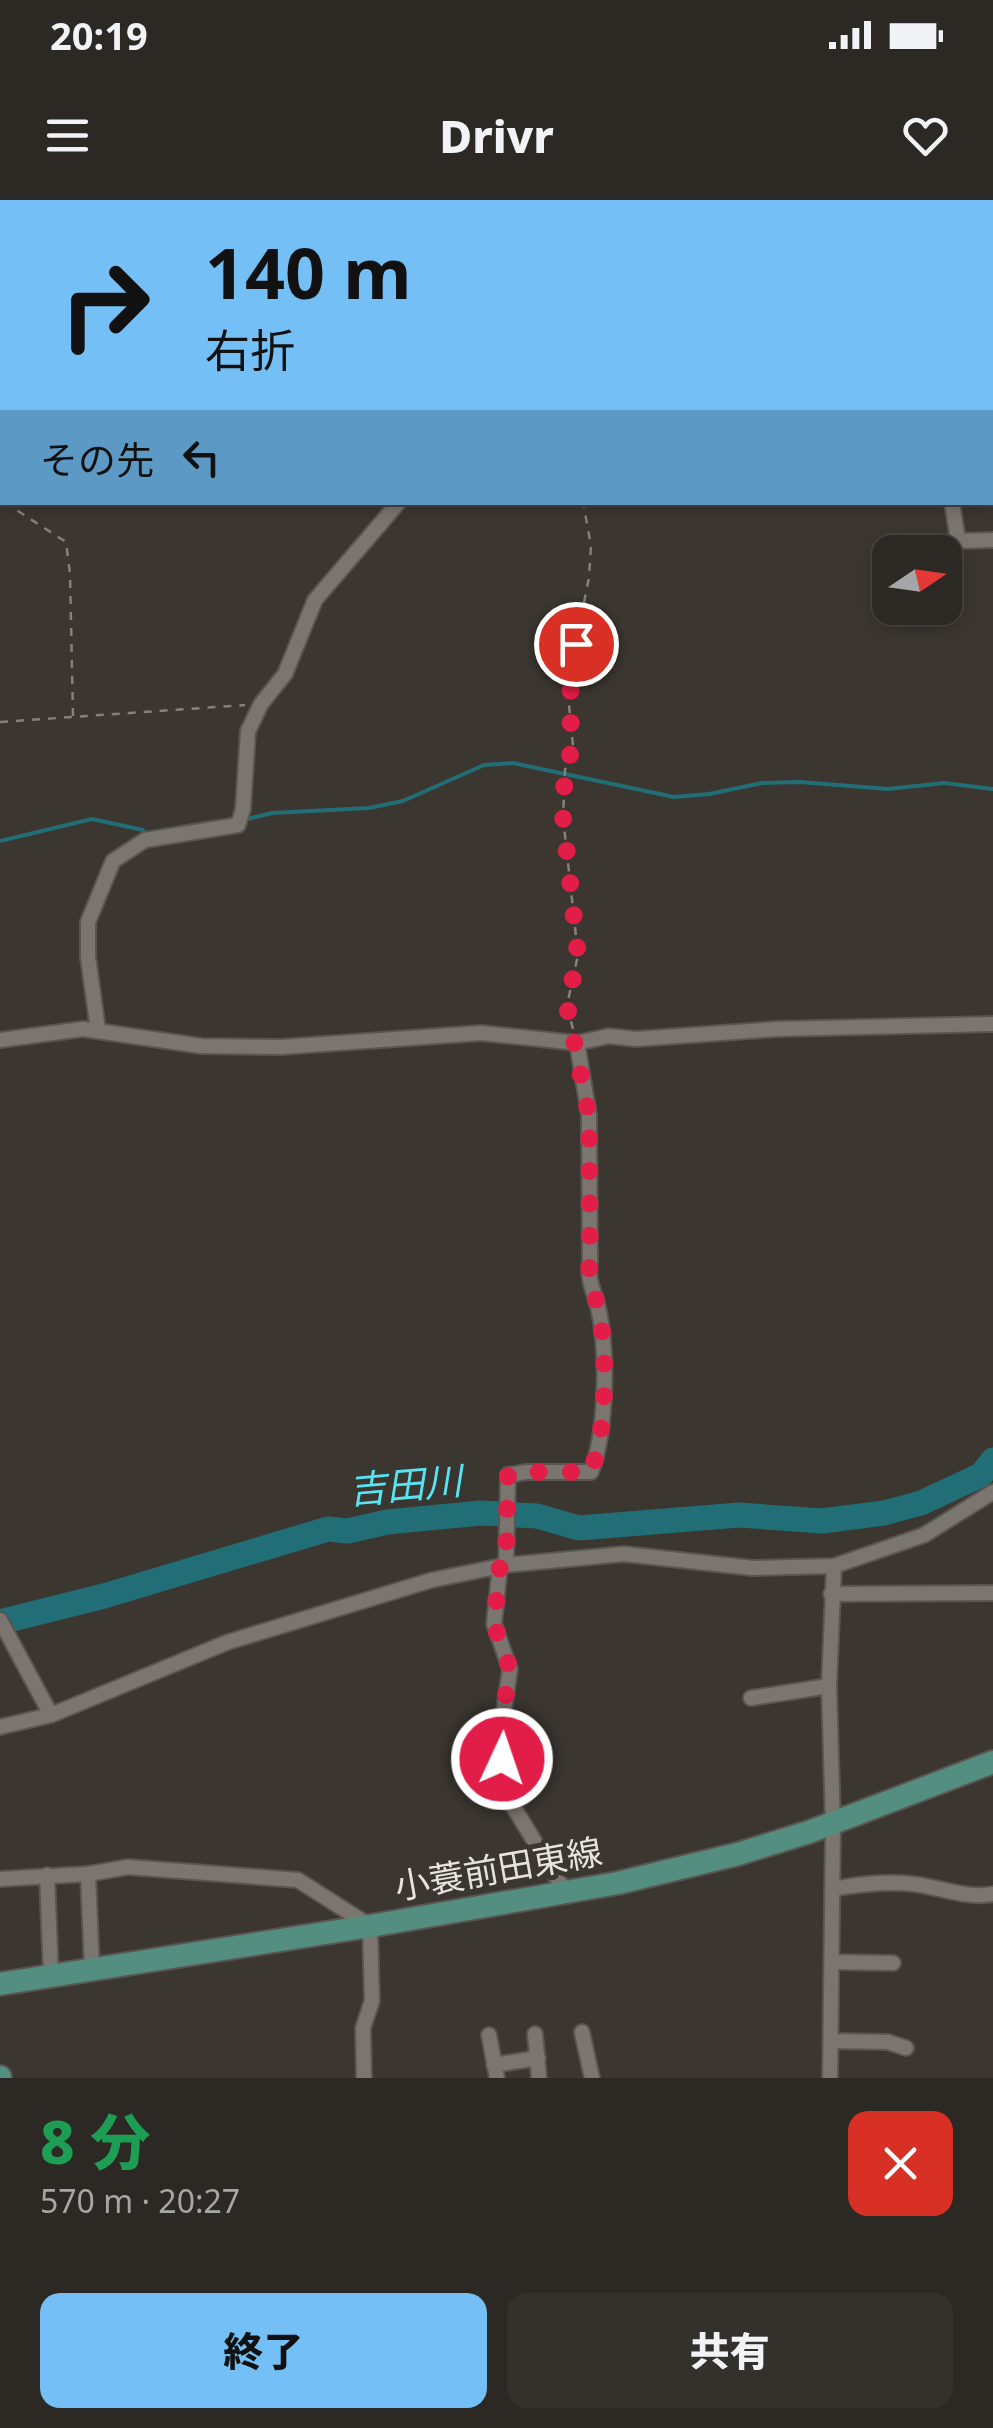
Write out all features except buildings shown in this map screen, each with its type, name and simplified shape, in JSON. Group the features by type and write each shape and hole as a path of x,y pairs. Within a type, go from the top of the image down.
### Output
{"main road":[{"name":"小蓑前田東線","path":"0,1984 566,1893 738,1854 833,1824 993,1762"}],"street":[{"path":"98,1030 88,957 88,922 113,861 145,840 238,825 243,810 248,732 261,704 285,674 315,600 396,505"},
{"path":"952,505 958,541 993,540"},
{"path":"0,1040 44,1032 98,1030 202,1046 281,1047 481,1033 576,1043 608,1036 636,1039 778,1029 993,1024"},
{"path":"566,1893 508,1798 500,1730 510,1669 494,1624 508,1542 508,1475 591,1472 598,1454 604,1375 598,1307 588,1280 589,1116 576,1043"},
{"path":"0,1726 51,1715 228,1642 432,1580 503,1566 624,1554 753,1568 834,1566 924,1535 993,1492"},
{"path":"830,2078 833,1824 829,1686 834,1566"},
{"path":"831,1594 993,1592"},
{"path":"0,1620 51,1715"},
{"path":"751,1698 829,1686"},
{"path":"0,1880 128,1867 298,1880 370,1926 372,2001 362,2028 364,2078"},
{"path":"88,1874 92,1969"},
{"path":"46,1875 51,1976"},
{"path":"832,1889 876,1882 917,1884 978,1897 993,1894"},
{"path":"832,1962 893,1963"},
{"path":"582,2032 592,2078"},
{"path":"535,2034 539,2078"},
{"path":"489,2035 496,2071 538,2058"},
{"path":"832,2041 888,2042 906,2048"}],"path":[{"path":"7,505 66,542 73,720"},
{"path":"576,1043 567,1006 578,955 563,817 565,770 573,746 569,705 590,577 591,546 584,505"},
{"path":"0,722 73,720 261,704"}],"waterway":[{"path":"247,819 272,813 369,808 403,801 484,765 513,763 674,797 762,783 800,782 888,789 944,783 993,789"},
{"path":"0,841 92,819 143,830"},
{"path":"171,829 206,823"},
{"name":"吉田川","path":"0,1622 104,1596 328,1529 348,1531 387,1522 481,1513 537,1516 579,1528 739,1515 822,1521 884,1513 921,1503 981,1475 993,1460"}],"route":[{"path":"502,1759 500,1730 510,1669 494,1624 500,1566 506,1565 508,1475 591,1472 602,1424 604,1375 598,1307 588,1280 589,1116 567,1006 578,955 563,817 565,770 573,746 569,705 576,644"}]}
